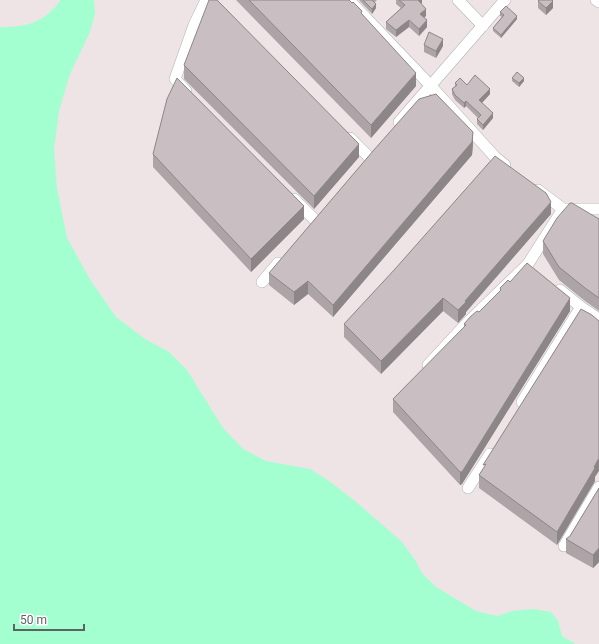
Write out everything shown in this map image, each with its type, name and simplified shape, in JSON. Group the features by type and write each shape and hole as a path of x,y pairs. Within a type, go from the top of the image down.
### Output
{"street":[{"path":"192,96 175,79 194,25 206,0"},
{"path":"349,0 430,85 492,160 514,172"},
{"path":"458,0 483,26"},
{"path":"389,133 505,0"},
{"path":"341,129 369,157"},
{"path":"532,186 563,209 599,209"},
{"path":"287,192 315,220"},
{"path":"419,375 465,325 531,266 563,209"},
{"path":"262,282 286,254"},
{"path":"552,283 581,307 599,319"},
{"path":"514,415 581,307"},
{"path":"468,488 494,448"},
{"path":"564,546 599,487"}],"shaded area":[{"path":"60,0 94,0 95,13 90,32 70,74 59,111 54,149 57,188 67,238 91,281 116,317 145,339 169,352 187,370 223,428 243,449 266,461 310,469 329,481 355,501 402,542 422,573 436,587 476,611 497,616 512,611 533,609 551,612 558,621 562,636 576,644 0,644 0,27 22,26 34,22 56,7"}],"building":[{"path":"209,0 217,0 359,144 314,196 184,65"},
{"path":"249,0 349,0 362,11 361,13 416,73 371,125"},
{"path":"363,0 372,0 376,4 372,9"},
{"path":"399,0 418,0 426,9 420,14 427,20 419,29 409,20 396,30 386,22 405,5"},
{"path":"538,1 553,1 546,8"},
{"path":"506,6 517,16 501,35 493,28 504,15 500,12"},
{"path":"429,32 443,39 436,51 424,45"},
{"path":"517,72 524,78 519,83 512,78"},
{"path":"475,75 490,89 479,100 493,113 483,125 477,119 481,115 466,101 464,103 455,95 452,89 457,85 455,83 460,78 467,85"},
{"path":"177,78 304,206 251,259 153,154 167,99"},
{"path":"436,94 473,132 472,142 333,305 308,281 294,292 269,273 419,99"},
{"path":"495,156 546,193 551,202 458,310 443,298 381,361 344,324"},
{"path":"570,203 599,219 599,298 559,267 543,241 557,218"},
{"path":"527,263 570,298 462,472 460,472 393,399 466,325 464,324 470,317 477,311 479,312 501,290 500,288 508,280 510,282"},
{"path":"581,309 599,321 599,458 594,467 595,468 557,532 479,475 486,464 483,465"},
{"path":"599,488 599,548 593,555 566,539 570,536"}]}
